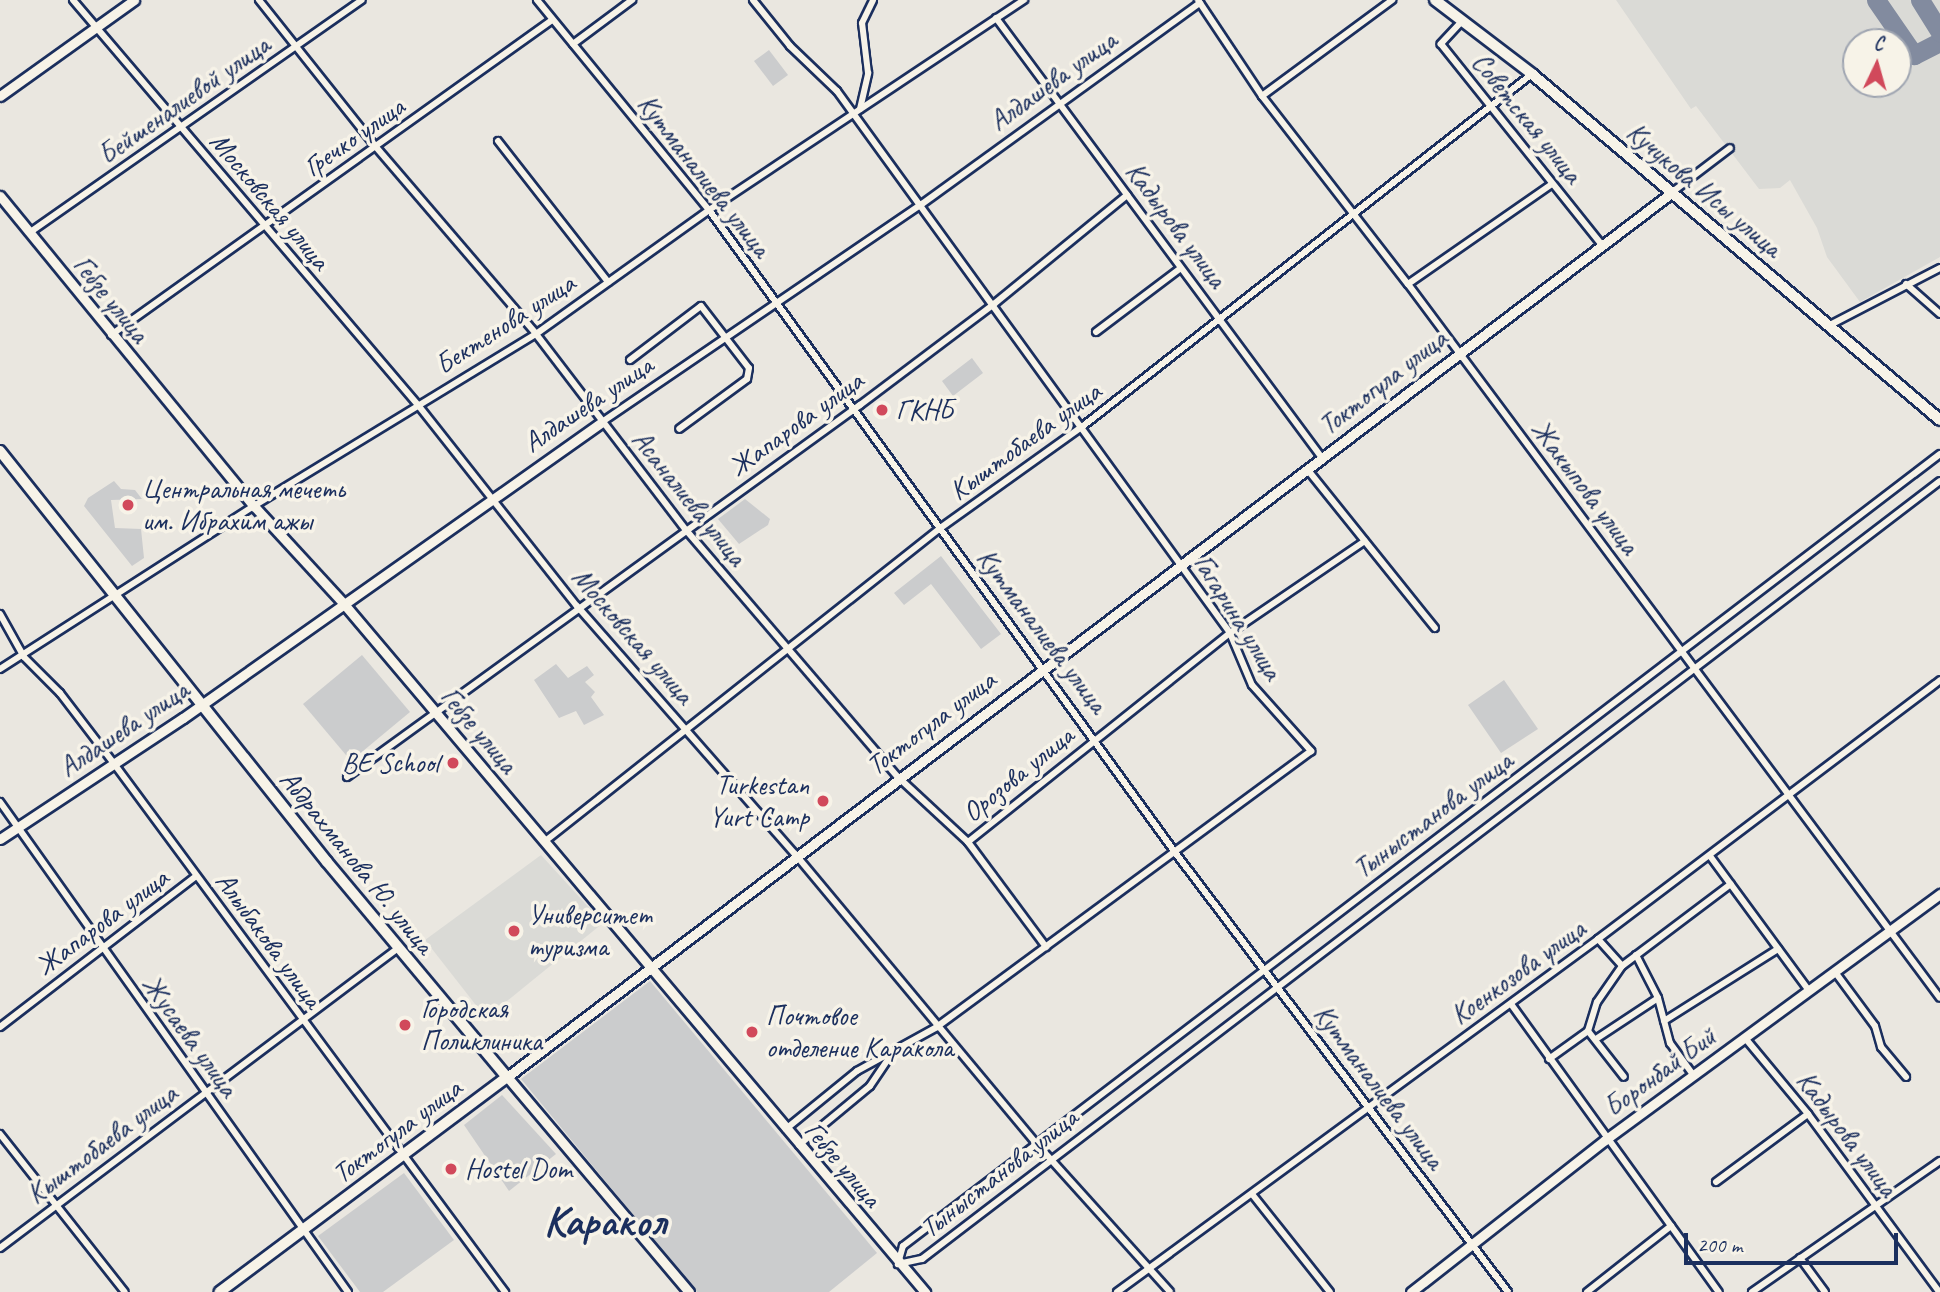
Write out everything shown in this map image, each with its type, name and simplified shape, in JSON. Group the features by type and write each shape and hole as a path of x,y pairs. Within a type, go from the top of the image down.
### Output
{"highway":[{"name":"Абдрахманова Ю. улица","path":"0,452 398,948 507,1077"},
{"name":"Токтогула улица","path":"220,1292 507,1077"}],"main road":[{"path":"0,96 134,0"},
{"name":"Кучукова Исы улица","path":"1435,0 1532,74 1940,420"},
{"name":"Токтогула улица","path":"507,1077 796,854 1671,193"},
{"name":"Гебзе улица","path":"0,196 111,335 254,506 344,604 797,1146 925,1292"},
{"name":"Алдашева улица","path":"0,839 202,705 490,498 602,422"},
{"name":"Боронбай Бий","path":"1411,1292 1605,1140 1940,894"},
{"name":"Абдрахманова Ю. улица","path":"507,1077 689,1292"}],"street":[{"name":"Московская улица","path":"73,0 264,228 418,405 577,606 796,854 1049,1159 1170,1292"},
{"name":"Асаналиева улица","path":"259,0 299,46 376,147 536,334 686,530 898,777 968,842 1046,947"},
{"name":"Бейшеналиевой улица","path":"29,233 362,0"},
{"name":"Кутманалиева улица","path":"537,0 709,210 772,302 939,529 1044,666 1174,851 1508,1292"},
{"path":"573,44 632,0"},
{"name":"Гагарина улица","path":"753,0 790,46 827,77 852,114 922,204 1230,633 1252,685 1311,751 937,1027 890,1057 857,1070 785,1130"},
{"path":"860,109 868,73 862,23 873,0"},
{"name":"Бектенова улица","path":"0,669 24,657 254,506 536,334 709,210 1024,0"},
{"path":"1262,96 1392,0"},
{"name":"Жакыпова улица","path":"1199,1 1262,96 1408,284 1457,354 1698,670 1789,797 1892,930 1940,999"},
{"name":"Алдашева улица","path":"602,422 772,302 922,204 1199,1"},
{"name":"Кадырова улица","path":"996,18 1322,458"},
{"name":"Гречко улица","path":"111,335 552,20"},
{"name":"Советская улица","path":"1463,20 1441,44 1491,110 1601,244"},
{"name":"Кыштобаева улица","path":"544,842 939,529 1083,426 1356,216 1491,110 1532,74"},
{"path":"498,141 608,282"},
{"path":"1671,193 1730,148"},
{"path":"1408,284 1552,184"},
{"name":"Жапарова улица","path":"347,777 577,606 686,530 994,304 1127,195"},
{"path":"1096,332 1181,268"},
{"path":"1830,325 1940,268"},
{"path":"1906,284 1940,314"},
{"path":"630,360 701,306 725,337 750,375 679,429"},
{"name":"Тыныстанова улица","path":"1940,454 1684,653 1263,969 902,1246 898,1264 922,1259 1049,1159 1698,670 1940,481"},
{"path":"1307,469 1435,628"},
{"name":"Орозова улица","path":"968,842 1095,738 1230,633 1365,541"},
{"name":"Алыбакова улица","path":"0,614 24,657 60,693 115,765 302,1022 505,1292"},
{"name":"Коенкозова улица","path":"1117,1292 1511,1004 1789,797 1940,680"},
{"name":"Жусаева улица","path":"0,802 100,948 348,1292"},
{"path":"1710,856 1809,991"},
{"name":"Жапарова улица","path":"0,1027 196,876"},
{"path":"1549,1059 1588,1031 1597,1002 1622,966 1731,884"},
{"path":"1598,939 1622,966"},
{"name":"Кыштобаева улица","path":"0,1248 398,948"},
{"path":"1664,1021 1779,948"},
{"path":"1636,955 1658,998 1670,1043 1693,1075"},
{"path":"1835,972 1875,1026 1881,1047 1906,1077"},
{"path":"1596,1039 1658,998"},
{"path":"1511,1004 1605,1140 1719,1292"},
{"path":"1588,1031 1624,1077"},
{"name":"Кадырова улица","path":"1745,1038 1808,1114 1938,1292"},
{"name":"Гагарина улица","path":"797,1146 870,1086 890,1057"},
{"path":"1716,1182 1808,1114"},
{"path":"0,1134 125,1292"},
{"path":"1752,1292 1940,1161"},
{"path":"1252,1194 1330,1292"},
{"path":"1587,1292 1671,1226"},
{"path":"1800,1258 1825,1292"}],"shaded area":[{"path":"1616,0 1940,0 1940,257 1860,302 1827,257 1817,228 1790,180 1780,188 1759,189 1696,106 1691,109"},
{"path":"769,50 788,75 773,86 754,61"},
{"path":"972,358 983,373 953,396 942,381"},
{"path":"114,481 121,489 135,490 142,499 111,500 115,528 141,529 144,558 132,566 84,506 88,498"},
{"path":"745,499 770,519 768,525 739,544 718,519"},
{"path":"941,556 1001,634 981,649 931,584 904,605 894,593"},
{"path":"362,655 410,712 351,761 303,704"},
{"path":"556,664 568,678 587,666 594,675 585,682 595,692 591,697 604,715 584,725 576,711 559,718 534,680"},
{"path":"1504,680 1538,729 1501,753 1468,705"},
{"name":"Университет туризма","path":"541,855 603,923 486,1018 425,940"},
{"path":"650,981 877,1253 829,1292 697,1292 521,1079"},
{"path":"502,1095 556,1154 509,1191 464,1125"},
{"path":"404,1173 454,1240 383,1292 360,1292 318,1236"}],"taxiway":[{"path":"1876,0 1914,55 1940,42"},
{"path":"1920,0 1940,32"}],"place":[{"name":"ГКНБ","path":"882,410"},
{"name":"Центральная мечеть им. Ибрахим ажы","path":"128,505"},
{"name":"BE School","path":"453,763"},
{"name":"Turkestan Yurt Camp","path":"823,801"},
{"name":"Университет туризма","path":"514,931"},
{"name":"Городская Поликлиника","path":"405,1025"},
{"name":"Почтовое отделение Каракола","path":"752,1032"},
{"name":"Hostel Dom","path":"451,1169"}],"district":[{"name":"Каракол","path":"605,1222"}]}
